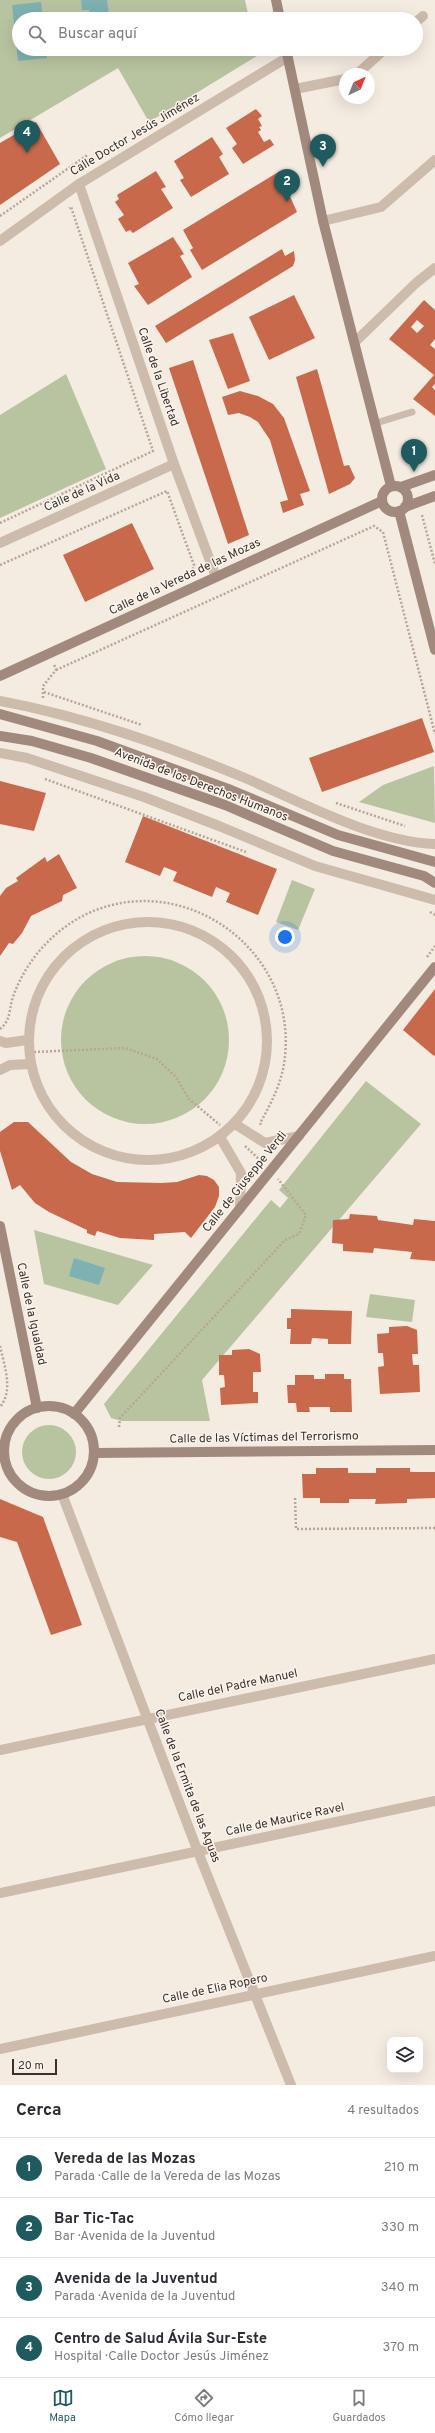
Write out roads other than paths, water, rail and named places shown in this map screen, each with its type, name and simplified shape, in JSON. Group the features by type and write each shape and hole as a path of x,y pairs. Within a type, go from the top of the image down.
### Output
{"street":[{"path":"276,0 279,12"},
{"name":"Calle Doctor Jesús Jiménez","path":"0,241 79,184 99,173 282,56"},
{"path":"288,56 323,221 376,423 396,487 407,496 402,509 435,650"},
{"path":"364,68 378,56"},
{"path":"295,88 339,80"},
{"path":"323,221 381,207 435,160"},
{"name":"Calle de la Libertad","path":"79,184 174,464 216,577"},
{"path":"355,342 416,283 435,268"},
{"name":"Calle de la Vida","path":"0,543 174,464"},
{"path":"435,475 386,489 382,501 385,508 391,511 402,509 435,496"},
{"name":"Calle de la Vereda de las Mozas","path":"0,676 382,501"},
{"name":"Avenida de los Derechos Humanos","path":"0,701 40,708 171,748 368,831 435,844"},
{"name":"Avenida de los Derechos Humanos","path":"0,714 112,747 231,790 338,835 435,862"},
{"name":"Avenida de los Derechos Humanos","path":"0,736 32,741 91,758 225,805 333,851 424,876 435,883"},
{"path":"0,753 27,758 144,798 219,826 315,866 435,900"},
{"path":"147,921 185,928 206,937 231,955 251,980 263,1008 268,1039 264,1070 253,1099 232,1127 220,1137 184,1156 144,1161 105,1153 70,1132 44,1102 30,1064 28,1040 32,1009 44,980 63,956 87,937 116,925 147,921"},
{"name":"Calle de Giuseppe Verdi","path":"74,1414 435,967"},
{"path":"0,1041 6,1042 28,1040"},
{"path":"0,1070 10,1065 30,1064"},
{"path":"232,1127 265,1143 299,1136"},
{"path":"220,1137 241,1173 240,1209"},
{"name":"Calle de la Igualdad","path":"0,1226 37,1408"},
{"path":"50,1406 63,1408 74,1414 85,1424 92,1438 94,1453 92,1467 85,1479 75,1488 62,1494 48,1496 28,1490 12,1477 6,1464 4,1450 7,1436 19,1418 37,1408 50,1406"},
{"name":"Calle de las Víctimas del Terrorismo","path":"94,1453 435,1450"},
{"name":"Calle de la Ermita de las Aguas","path":"62,1494 198,1852 291,2085"},
{"name":"Calle del Padre Manuel","path":"0,1750 435,1659"},
{"name":"Calle de Maurice Ravel","path":"0,1893 435,1801"},
{"name":"Calle de Elia Ropero","path":"0,2049 254,1993 435,1956"}],"lane":[{"path":"376,423 412,412"}],"water":[{"path":"81,0 107,0 109,12 89,12 89,10 82,10"},
{"path":"41,2 42,12 13,12 12,5"},
{"path":"17,56 47,56 47,58 18,61"},
{"path":"74,1258 105,1268 99,1285 69,1276"}],"place":[{"name":"Centro de Salud Ávila Sur-Este","path":"27,153"},
{"name":"Avenida de la Juventud","path":"323,167"},
{"name":"Bar Tic-Tac","path":"287,202"},
{"name":"Vereda de las Mozas","path":"414,472"}]}
